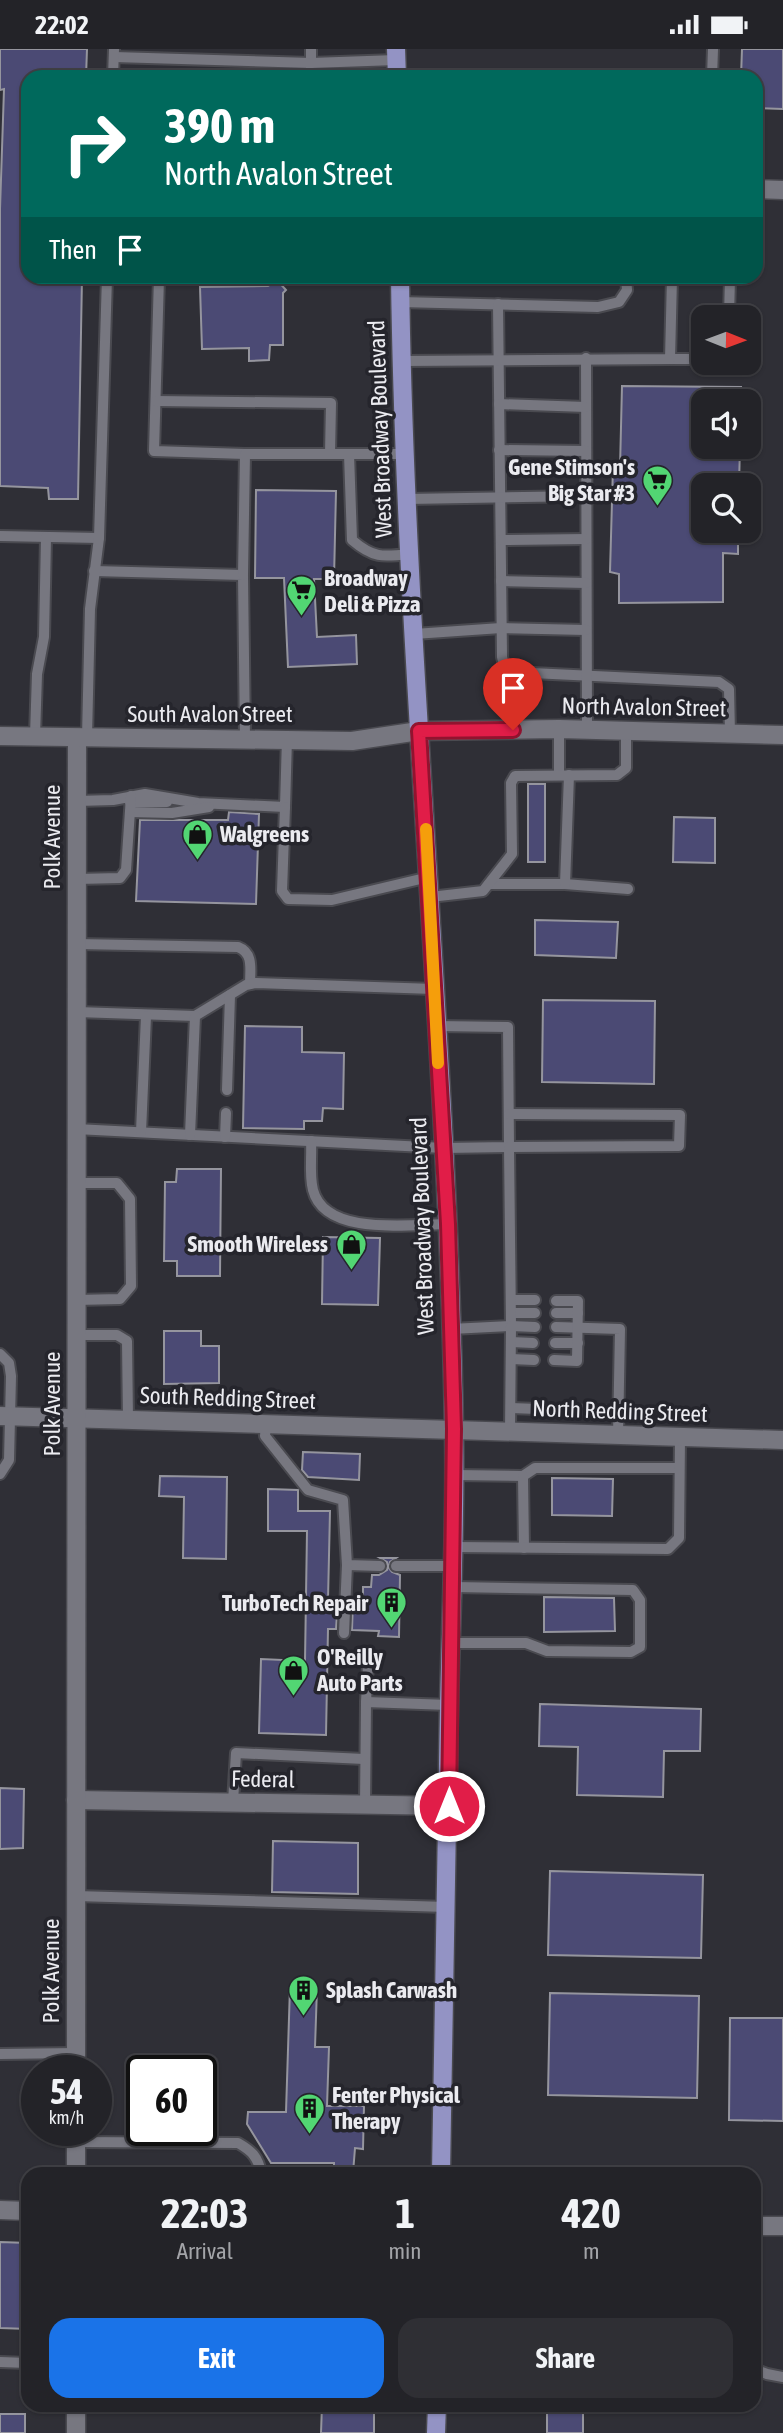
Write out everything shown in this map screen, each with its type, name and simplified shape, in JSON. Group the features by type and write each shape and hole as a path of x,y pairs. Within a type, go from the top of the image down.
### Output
{"main road":[{"name":"West Broadway Boulevard","path":"400,284 409,554 448,1224 454,1429 454,1587 449,1705 441,2167"},
{"path":"436,2433 437,2412"}],"street":[{"path":"763,190 783,191"},
{"name":"North Avalon Street","path":"419,731 626,729 783,735"},
{"name":"South Avalon Street","path":"0,736 352,740 419,731"},
{"name":"Polk Avenue","path":"76,2055 77,801 82,738"},
{"name":"South Redding Street","path":"5,1416 454,1429"},
{"name":"North Redding Street","path":"454,1429 680,1439 783,1440"},
{"name":"Federal","path":"76,1800 449,1806"},
{"path":"76,2146 76,2167"},
{"path":"0,2210 21,2211"},
{"path":"761,2226 783,2226"},
{"path":"76,2412 76,2433"}],"lane":[{"path":"311,49 311,70"},
{"path":"712,70 713,49"},
{"path":"114,53 311,63 396,62"},
{"path":"82,738 90,609 99,538 107,284"},
{"path":"159,284 154,451 405,454"},
{"path":"400,302 598,307 619,302 627,291 626,284"},
{"path":"670,359 672,284"},
{"path":"729,305 730,284"},
{"path":"498,304 501,628 504,665 511,672 719,682 729,689 730,734"},
{"path":"586,358 587,729"},
{"path":"402,361 691,359"},
{"path":"156,401 331,403 330,454"},
{"path":"499,404 586,407"},
{"path":"499,450 586,451"},
{"path":"245,739 243,575 246,454"},
{"path":"349,454 352,540 366,552 382,557 409,554"},
{"path":"407,499 586,496"},
{"path":"0,536 99,538"},
{"path":"35,736 37,674 44,637 46,537"},
{"path":"500,540 586,539"},
{"path":"94,571 243,575"},
{"path":"501,581 586,583"},
{"path":"414,634 501,628 586,630"},
{"path":"559,729 564,775 565,884"},
{"path":"430,897 484,891 512,854 511,783 515,776 617,775 626,768 626,729"},
{"path":"287,738 282,891 288,899 332,900 429,877"},
{"path":"130,803 145,794 198,803"},
{"path":"77,801 113,800 172,813 221,804"},
{"path":"130,803 285,807"},
{"path":"77,879 120,878 126,870 130,803"},
{"path":"489,884 565,884 628,889"},
{"path":"77,944 238,947 245,950 250,958 250,984"},
{"path":"77,1012 195,1016 250,984 434,989"},
{"path":"227,1090 230,995"},
{"path":"141,1132 146,1016"},
{"path":"190,1135 195,1016"},
{"path":"436,1026 508,1027 510,1431"},
{"path":"225,1136 226,1113"},
{"path":"76,1129 444,1148 679,1146 680,1115 509,1114"},
{"path":"311,1141 313,1191 321,1207 339,1220 370,1225 448,1224"},
{"path":"76,1182 117,1183 130,1199 131,1286 120,1299 76,1300"},
{"path":"511,1300 535,1300"},
{"path":"555,1360 577,1361 578,1343 578,1301 556,1301"},
{"path":"511,1313 535,1313"},
{"path":"556,1313 578,1314"},
{"path":"451,1329 535,1327"},
{"path":"556,1327 620,1329 618,1436"},
{"path":"76,1335 117,1335 127,1341 128,1420"},
{"path":"511,1342 533,1343"},
{"path":"555,1343 578,1343"},
{"path":"0,1354 9,1363 11,1376 5,1416 9,1460 0,1475"},
{"path":"511,1359 534,1360"},
{"path":"510,1408 618,1412"},
{"path":"266,1424 265,1436 308,1490 343,1500 347,1565 344,1633"},
{"path":"454,1547 668,1549 679,1538 680,1439"},
{"path":"454,1475 523,1476 535,1468 679,1468"},
{"path":"523,1476 524,1548"},
{"path":"347,1565 380,1566"},
{"path":"396,1566 454,1566"},
{"path":"452,1643 526,1643 547,1651 631,1652 640,1647 640,1600 633,1590 454,1587"},
{"path":"365,1805 368,1664"},
{"path":"366,1702 449,1705"},
{"path":"233,1803 236,1753 365,1759"},
{"path":"76,1896 447,1907"},
{"path":"0,2054 21,2056"},
{"path":"112,2139 180,2144 237,2143 252,2151 260,2167"},
{"path":"0,2361 21,2362"},
{"path":"761,2372 783,2377"}],"building":[{"path":"0,49 87,49 86,70 21,70 21,284 82,284 78,499 49,499 48,488 0,486 0,209 4,89 0,90"},
{"path":"742,49 783,49 783,109 763,108 763,70 741,70"},
{"path":"281,284 286,290 283,293 283,345 270,345 269,360 249,361 249,348 202,349 200,287"},
{"name":"Gene Stimson's Big Star #3","path":"622,386 741,387 691,389 691,459 740,459 739,473 691,473 691,543 738,543 738,554 723,553 723,602 619,603 619,574 610,572 613,466 620,468"},
{"path":"256,490 336,491 334,579 314,579 317,637 356,635 357,664 288,667 284,578 255,578"},
{"path":"528,784 545,784 545,862 528,862"},
{"name":"Walgreens","path":"229,812 259,814 256,904 136,901 140,820 228,820"},
{"path":"674,817 715,818 715,863 673,862"},
{"path":"535,920 618,922 616,958 535,955"},
{"path":"543,1000 655,1001 654,1084 542,1082"},
{"path":"245,1026 302,1027 302,1052 344,1053 343,1109 323,1108 322,1121 304,1121 304,1129 243,1128"},
{"path":"177,1169 221,1169 220,1276 177,1276 177,1261 164,1261 165,1182 176,1182"},
{"name":"Smooth Wireless","path":"323,1237 380,1238 378,1305 322,1304"},
{"path":"164,1331 201,1331 201,1346 219,1346 219,1383 164,1384"},
{"path":"303,1452 360,1454 359,1480 308,1477 302,1470"},
{"path":"160,1476 227,1477 226,1559 183,1558 184,1497 159,1496"},
{"path":"552,1478 613,1479 612,1516 552,1515"},
{"path":"268,1489 298,1490 298,1511 330,1511 328,1600 338,1600 336,1629 328,1629 326,1735 259,1733 261,1659 305,1661 307,1531 268,1531"},
{"path":"380,1558 396,1558 388,1567 400,1575 399,1637 378,1636 379,1631 352,1630 353,1600 363,1600 363,1587 371,1587 372,1575 379,1575 387,1570 387,1562"},
{"path":"544,1597 614,1598 615,1631 544,1632"},
{"path":"540,1704 701,1709 700,1751 664,1751 663,1797 577,1795 578,1747 539,1746"},
{"path":"0,1788 24,1789 23,1848 0,1849"},
{"path":"273,1841 358,1843 358,1894 272,1892"},
{"path":"550,1871 703,1875 701,1958 548,1955"},
{"path":"290,1987 317,1988 315,2047 329,2047 327,2106 364,2106 363,2149 355,2148 353,2167 334,2167 334,2163 271,2163 247,2124 248,2112 286,2112"},
{"path":"550,1993 699,1996 697,2098 548,2095"},
{"path":"730,2018 783,2018 783,2121 729,2120"},
{"path":"0,2242 21,2243 21,2329 0,2328"},
{"path":"322,2412 374,2412 374,2433 321,2433"},
{"path":"547,2412 583,2412 583,2433 547,2433"},
{"path":"0,2414 25,2414 25,2433 0,2433"}],"slow traffic":[{"path":"426,829 438,1063"}],"place":[{"name":"Gene Stimson's Big Star #3","path":"658,507"},
{"name":"Broadway Deli & Pizza","path":"301,618"},
{"name":"Walgreens","path":"197,861"},
{"name":"Smooth Wireless","path":"351,1271"},
{"name":"TurboTech Repair","path":"391,1630"},
{"name":"O'Reilly Auto Parts","path":"294,1697"},
{"name":"Splash Carwash","path":"303,2017"},
{"name":"Fenter Physical Therapy","path":"309,2135"}],"route":[{"path":"449,1806 454,1429 448,1224 419,731 513,730"}]}
